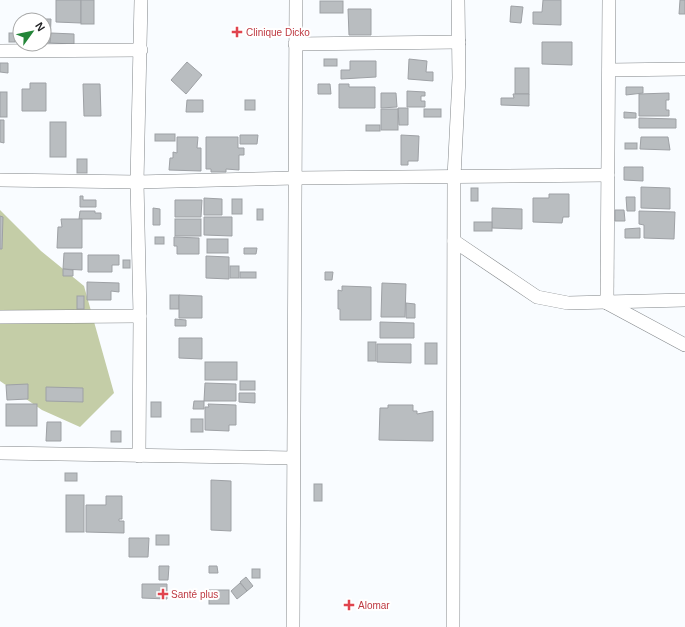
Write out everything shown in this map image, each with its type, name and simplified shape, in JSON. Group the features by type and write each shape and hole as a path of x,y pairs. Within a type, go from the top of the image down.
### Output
{"street":[{"path":"139,456 140,316 138,182 141,0"},
{"path":"293,627 296,0"},
{"path":"453,627 454,177 458,0"},
{"path":"607,302 609,0"},
{"path":"295,44 458,42"},
{"path":"0,50 141,50"},
{"path":"609,70 685,70"},
{"path":"0,180 138,182 295,178 608,175"},
{"path":"454,242 537,297 568,303 685,300"},
{"path":"607,302 685,345"},
{"path":"0,317 140,316"},
{"path":"0,453 293,458"}],"green space":[{"path":"0,210 41,251 84,286 114,393 80,427 42,410 0,381"}],"building":[{"path":"56,0 81,0 81,23 56,22"},
{"path":"81,0 94,0 94,24 81,24"},
{"path":"543,0 561,0 561,25 533,24 533,12 542,12"},
{"path":"680,0 685,0 685,14 679,14"},
{"path":"320,1 343,1 343,13 320,13"},
{"path":"511,6 523,7 521,23 510,22"},
{"path":"348,9 371,9 371,35 349,35"},
{"path":"9,33 12,33 12,42 9,42"},
{"path":"52,33 74,34 74,44 52,43"},
{"path":"542,42 572,42 572,65 542,64"},
{"path":"324,59 337,59 337,66 324,66"},
{"path":"409,59 427,61 426,72 433,72 433,81 408,79"},
{"path":"350,61 376,61 376,77 341,79 341,70 350,70"},
{"path":"187,62 202,75 186,94 171,80"},
{"path":"0,63 8,63 8,73 0,72"},
{"path":"515,68 529,68 529,94 515,94"},
{"path":"30,83 46,83 46,111 22,111 22,89 30,89"},
{"path":"83,84 100,84 101,116 84,116"},
{"path":"318,84 330,84 331,94 318,94"},
{"path":"339,84 349,84 349,87 375,87 375,108 339,108"},
{"path":"626,87 643,87 643,93 626,95"},
{"path":"407,91 425,92 425,96 421,96 421,101 425,101 425,107 407,107"},
{"path":"0,92 7,92 7,117 0,117"},
{"path":"381,93 396,93 397,107 381,108"},
{"path":"669,93 669,100 666,100 666,110 669,110 669,116 639,116 639,94"},
{"path":"513,94 529,94 529,106 501,105 501,98 514,98"},
{"path":"187,100 203,100 203,112 186,112"},
{"path":"245,100 255,100 255,110 245,110"},
{"path":"398,108 408,108 408,125 399,125"},
{"path":"381,109 398,109 398,130 381,130"},
{"path":"424,109 441,109 441,117 424,117"},
{"path":"624,112 636,113 636,118 624,118"},
{"path":"639,118 676,119 676,128 639,128"},
{"path":"0,120 4,120 4,143 0,142"},
{"path":"50,122 66,122 66,157 50,157"},
{"path":"366,125 380,125 380,131 366,131"},
{"path":"155,134 175,134 175,141 155,141"},
{"path":"240,135 258,135 257,144 240,144"},
{"path":"401,135 419,136 418,161 408,161 408,165 401,165"},
{"path":"177,137 198,137 197,148 201,148 201,171 169,170 170,158 173,158 173,152 177,153"},
{"path":"206,137 238,137 238,148 244,148 244,155 239,155 239,170 226,169 226,172 211,172 211,169 206,169"},
{"path":"641,137 668,137 670,150 640,149"},
{"path":"625,143 637,143 637,149 625,149"},
{"path":"77,159 87,159 87,173 77,173"},
{"path":"624,167 643,167 643,181 624,180"},
{"path":"641,187 670,188 670,209 641,208"},
{"path":"471,188 478,188 478,201 471,201"},
{"path":"549,194 569,194 569,217 563,217 562,223 533,222 533,198 549,198"},
{"path":"80,196 83,196 83,200 96,200 96,207 80,207"},
{"path":"626,197 635,197 635,211 627,211"},
{"path":"204,198 222,199 222,215 204,215"},
{"path":"232,199 242,199 242,214 232,214"},
{"path":"175,200 202,200 201,217 175,217"},
{"path":"153,208 160,209 160,225 153,225"},
{"path":"492,208 522,209 522,229 492,228"},
{"path":"257,209 263,209 263,220 257,220"},
{"path":"615,210 624,210 625,221 615,221"},
{"path":"80,211 95,211 95,213 101,213 101,219 79,219"},
{"path":"639,211 675,212 674,239 644,238 644,225 639,224"},
{"path":"0,216 3,217 2,249 0,249"},
{"path":"204,217 232,217 232,236 204,235"},
{"path":"61,219 82,219 82,248 57,248 58,227 62,227"},
{"path":"175,219 201,219 201,236 175,236"},
{"path":"474,222 492,222 492,231 474,231"},
{"path":"640,228 640,238 625,238 625,229"},
{"path":"155,237 164,237 164,244 155,244"},
{"path":"174,237 199,238 199,254 177,254 177,246 174,246"},
{"path":"207,239 228,239 228,253 207,253"},
{"path":"244,248 257,248 256,254 244,254"},
{"path":"64,253 82,253 82,270 63,269"},
{"path":"88,255 119,255 119,265 112,265 112,272 88,272"},
{"path":"206,256 229,257 229,279 206,278"},
{"path":"123,260 130,260 130,268 123,268"},
{"path":"230,266 239,266 239,278 230,278"},
{"path":"63,269 73,270 73,276 63,276"},
{"path":"240,272 256,272 256,278 240,278"},
{"path":"325,272 333,272 332,280 325,280"},
{"path":"87,282 119,283 119,292 111,291 111,300 87,300"},
{"path":"382,283 406,284 405,317 381,317"},
{"path":"342,286 371,287 371,320 340,320 340,309 338,309 338,290 342,291"},
{"path":"170,295 179,295 179,309 170,309"},
{"path":"179,295 202,296 202,318 179,318"},
{"path":"77,296 84,296 84,309 77,309"},
{"path":"406,303 415,304 415,318 406,318"},
{"path":"175,319 186,320 186,326 175,326"},
{"path":"380,322 414,323 414,338 380,338"},
{"path":"179,338 202,338 202,359 179,358"},
{"path":"368,342 376,342 376,361 368,361"},
{"path":"425,343 437,343 437,364 425,364"},
{"path":"377,344 411,344 411,363 377,362"},
{"path":"205,362 237,362 237,380 205,380"},
{"path":"240,381 255,381 255,390 240,390"},
{"path":"205,383 236,384 236,401 204,401"},
{"path":"28,384 28,399 7,400 6,385"},
{"path":"46,387 83,388 83,402 46,401"},
{"path":"239,393 255,393 255,403 239,402"},
{"path":"194,401 204,401 204,409 193,409"},
{"path":"151,402 161,402 161,417 151,417"},
{"path":"6,404 37,404 37,426 6,426"},
{"path":"208,404 236,405 236,425 229,425 229,431 205,430 205,407 209,407"},
{"path":"388,405 413,405 413,411 417,411 417,414 433,411 433,441 379,440 380,408 388,408"},
{"path":"191,419 203,419 203,432 191,432"},
{"path":"47,422 61,422 61,441 46,441"},
{"path":"111,431 121,431 121,442 111,442"},
{"path":"65,473 77,473 77,481 65,481"},
{"path":"211,480 231,481 231,531 211,530"},
{"path":"314,484 322,484 322,501 314,501"},
{"path":"66,495 84,495 84,532 66,532"},
{"path":"106,496 122,496 122,519 119,519 119,521 124,521 124,533 86,532 86,505 106,505"},
{"path":"156,535 169,535 169,545 156,545"},
{"path":"129,538 149,538 148,557 129,557"},
{"path":"159,566 169,566 168,580 159,580"},
{"path":"209,566 217,566 218,573 209,573"},
{"path":"252,569 260,569 260,578 252,578"},
{"path":"246,577 253,586 247,591 240,582"},
{"path":"240,583 247,591 237,599 231,591"},
{"path":"142,584 167,584 167,599 142,598"},
{"path":"209,590 229,590 229,604 209,604"}],"place":[{"name":"Clinique Dicko","path":"237,32"},
{"name":"Santé plus","path":"163,594"},
{"name":"Alomar","path":"349,605"}]}
